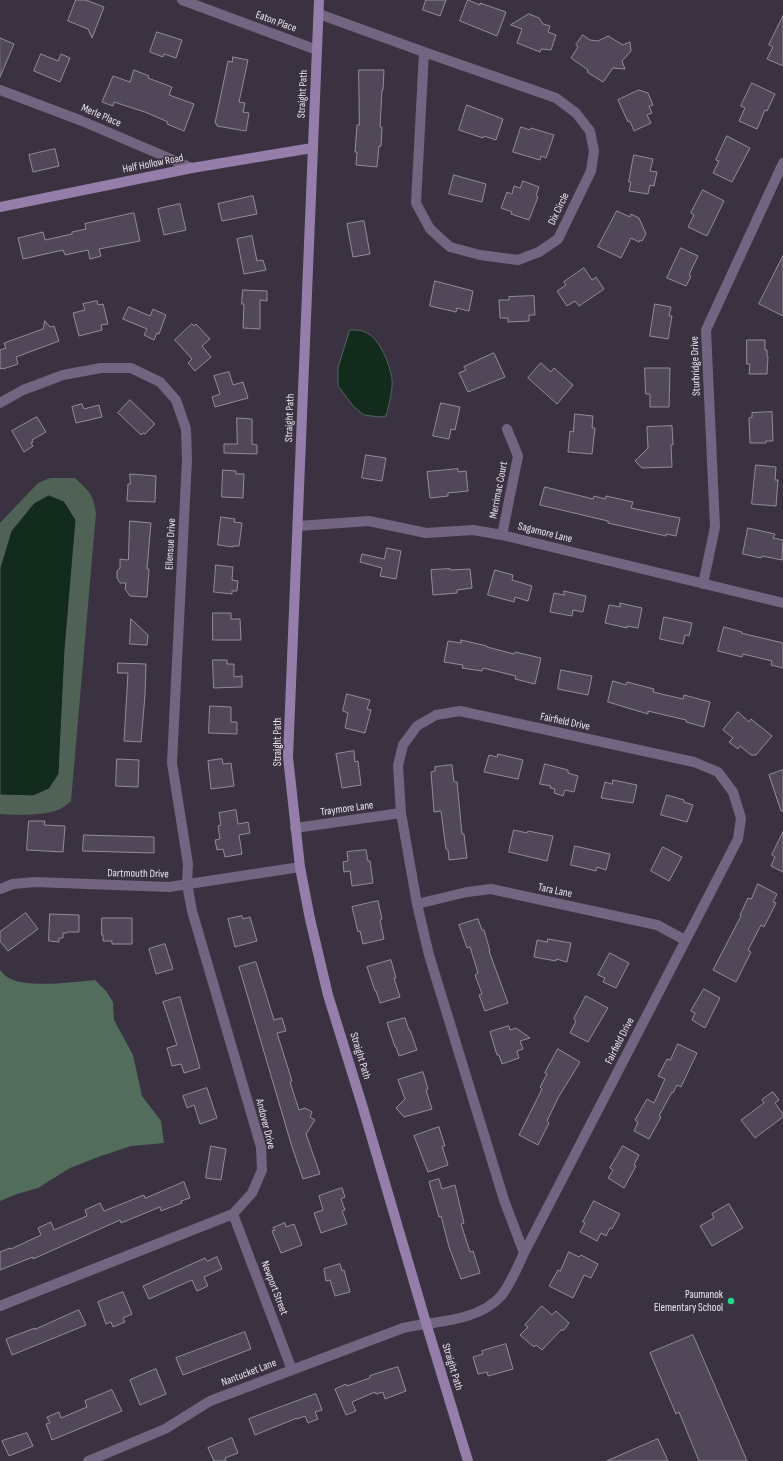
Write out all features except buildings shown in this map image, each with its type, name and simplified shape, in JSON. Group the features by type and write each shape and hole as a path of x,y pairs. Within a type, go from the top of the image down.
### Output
{"main road":[{"name":"Straight Path","path":"319,0 288,757 300,867 310,919 328,995 372,1136 468,1461"},
{"name":"Half Hollow Road","path":"0,207 192,168 312,148"}],"street":[{"name":"Eaton Place","path":"182,0 317,50"},
{"name":"Dix Circle","path":"319,14 556,98 576,113 590,131 594,151 591,171 558,239 539,252 518,260 480,255 450,247 430,228 416,203 424,52"},
{"name":"Merle Place","path":"0,90 82,121 192,168"},
{"name":"Sturbridge Drive","path":"703,584 715,527 706,330 783,163"},
{"name":"Ellensue Drive","path":"0,404 24,390 63,375 101,368 130,368 160,382 176,400 186,429 187,459 172,763 188,864 187,884"},
{"name":"Merrimac Court","path":"502,535 518,456 506,429"},
{"name":"Sagamore Lane","path":"298,526 369,521 426,533 473,530 502,535 783,603"},
{"name":"Fairfield Drive","path":"426,1323 453,1320 485,1310 501,1296 524,1253 738,839 741,818 733,792 718,772 694,762 460,712 436,715 417,726 403,745 398,766 401,813 417,904 429,956 501,1192 524,1253"},
{"name":"Traymore Lane","path":"296,828 401,813"},
{"name":"Dartmouth Drive","path":"0,889 13,884 34,882 169,888 300,867"},
{"name":"Andover Drive","path":"0,1306 233,1214 252,1193 262,1170 261,1147 197,926 187,884"},
{"name":"Tara Lane","path":"417,904 467,892 491,890 657,925 685,940"},
{"name":"Newport Street","path":"233,1214 292,1370"},
{"name":"Nantucket Lane","path":"88,1461 165,1429 210,1401 403,1328 426,1323"}],"shaded area":[{"path":"350,330 362,331 370,335 380,346 387,360 392,383 386,416 379,417 364,415 354,407 338,386 338,368"},
{"path":"50,478 75,478 90,493 96,513 71,801 60,809 47,813 22,815 0,814 0,523 38,483"},
{"path":"49,495 64,501 76,520 65,650 59,774 49,789 33,796 0,795 0,568 11,531 34,503"},
{"path":"0,970 7,977 15,981 26,983 50,984 95,980 106,991 113,1002 114,1020 133,1055 142,1096 161,1121 164,1143 131,1146 101,1156 70,1168 38,1188 0,1201"}],"place":[{"name":"Paumanok Elementary School","path":"731,1301"}]}
